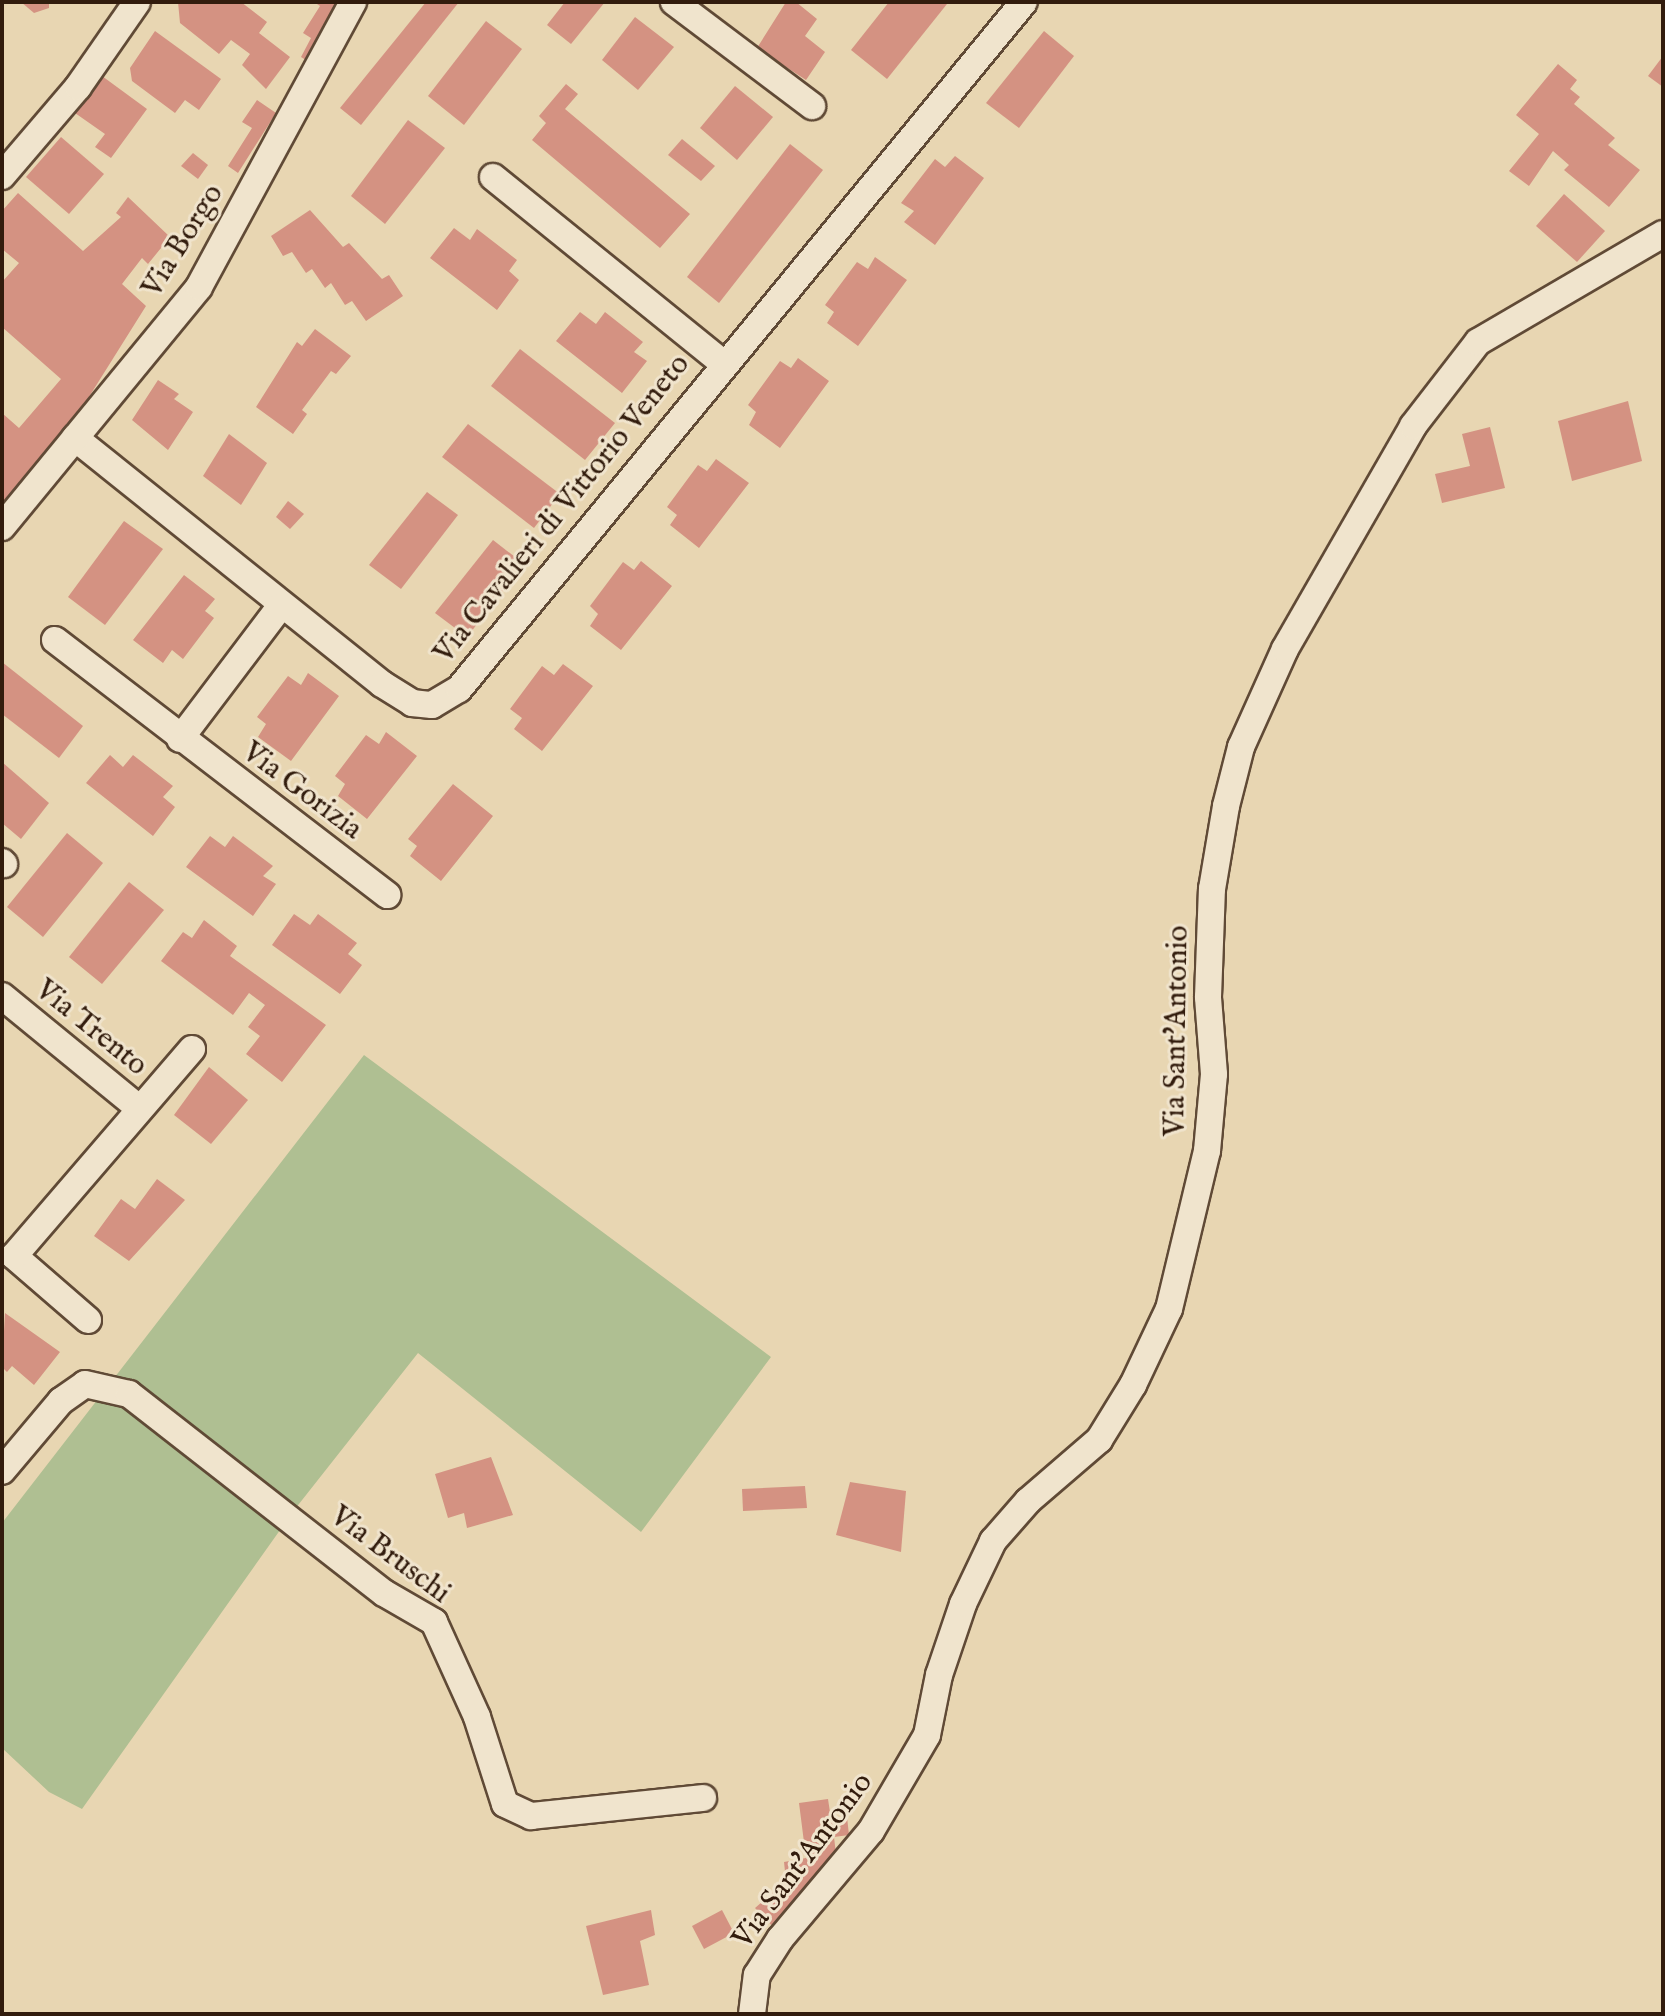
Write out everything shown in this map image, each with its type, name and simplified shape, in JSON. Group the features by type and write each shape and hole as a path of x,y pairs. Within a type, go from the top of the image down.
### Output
{"street":[{"path":"2,176 78,87 137,2"},
{"name":"Via Borgo","path":"2,527 199,287 353,2"},
{"path":"674,2 812,106"},
{"name":"Via Cavalieri di Vittorio Veneto","path":"75,438 280,607 382,684 412,703 432,705 459,689 723,363 1024,2"},
{"path":"493,177 723,363"},
{"name":"Via Sant'Antonio","path":"752,2014 757,1975 780,1939 864,1841 927,1735 949,1646 993,1541 1028,1501 1099,1440 1133,1385 1169,1309 1207,1151 1214,1074 1208,997 1212,889 1226,806 1241,747 1285,649 1413,426 1478,342 1663,234"},
{"path":"180,739 280,607"},
{"name":"Via Gorizia","path":"55,640 387,895"},
{"name":"Via Trento","path":"2,996 140,1109"},
{"name":"Via Trento","path":"88,1320 14,1256 192,1049"},
{"name":"Via Bruschi","path":"2,1471 61,1401 85,1384 129,1394 384,1593 434,1622 477,1717 505,1804 531,1816 703,1798"}],"green space":[{"path":"364,1055 771,1357 641,1532 418,1353 295,1509 82,1809 49,1792 2,1748 2,1523"}],"building":[{"path":"21,2 49,2 49,8 34,13"},
{"path":"178,2 241,2 267,22 259,33 290,57 266,89 242,65 250,54 231,40 219,54 180,23"},
{"path":"314,2 344,2 309,62 301,57 311,38 303,33 320,6"},
{"path":"426,2 459,2 361,125 340,108"},
{"path":"565,2 605,2 571,44 547,25"},
{"path":"786,2 796,2 817,19 805,36 825,52 806,80 757,48"},
{"path":"889,2 947,4 887,79 851,50"},
{"path":"635,17 674,47 638,90 602,60"},
{"path":"486,21 522,49 464,125 428,96"},
{"path":"155,31 221,79 199,110 185,100 175,113 132,81 130,68"},
{"path":"1044,31 1074,56 1019,128 986,103"},
{"path":"1663,56 1663,87 1648,76"},
{"path":"1558,64 1577,80 1570,89 1580,97 1574,104 1615,138 1608,145 1640,170 1609,207 1564,170 1569,165 1553,151 1529,186 1509,171 1539,134 1516,115"},
{"path":"102,76 147,109 111,158 95,147 105,134 75,113"},
{"path":"566,84 578,94 565,109 690,214 660,248 532,140 546,123 539,116"},
{"path":"735,86 773,117 737,160 700,128"},
{"path":"257,100 276,113 238,173 228,166 252,128 242,122"},
{"path":"408,120 445,148 385,224 351,196"},
{"path":"61,137 104,174 69,214 26,177"},
{"path":"682,139 715,166 701,181 668,155"},
{"path":"790,144 823,170 719,303 687,277"},
{"path":"193,153 208,165 198,179 181,166"},
{"path":"955,156 984,178 935,245 904,222 914,211 901,203 935,159 945,167"},
{"path":"18,193 83,251 121,217 116,213 128,197 170,237 148,264 142,258 122,284 146,306 87,400 2,517 2,413 19,428 61,379 2,327 2,282 19,263 2,249 2,211"},
{"path":"1564,194 1605,231 1577,262 1536,226"},
{"path":"310,210 343,247 349,243 382,279 389,275 403,296 366,321 352,301 345,305 331,283 325,288 312,269 306,273 292,252 283,256 271,236"},
{"path":"454,228 470,240 477,229 517,260 509,271 519,280 497,310 430,258"},
{"path":"875,257 907,280 858,346 827,323 834,312 825,305 857,262 868,269"},
{"path":"580,312 596,324 605,312 643,342 634,352 647,361 622,393 556,341"},
{"path":"315,329 351,356 336,374 331,371 302,410 307,414 293,434 256,407 297,342 302,346"},
{"path":"520,349 615,423 585,460 491,386"},
{"path":"798,358 829,381 780,448 749,425 756,412 748,405 780,361 791,368"},
{"path":"158,380 179,394 174,399 193,412 168,450 132,420"},
{"path":"1628,401 1642,461 1572,481 1558,421"},
{"path":"468,424 560,494 534,528 442,457"},
{"path":"1490,427 1505,488 1442,503 1435,474 1470,466 1462,434"},
{"path":"229,434 267,463 241,505 203,476"},
{"path":"716,459 749,483 699,548 670,525 677,515 667,507 698,465 707,471"},
{"path":"427,492 458,515 401,589 369,565"},
{"path":"288,501 304,514 290,529 276,517"},
{"path":"124,521 163,549 105,625 68,597"},
{"path":"493,540 524,564 467,637 435,613"},
{"path":"641,561 672,586 621,650 590,626 598,614 590,606 623,562 634,570"},
{"path":"184,575 215,599 205,611 214,618 183,659 172,650 163,663 133,640"},
{"path":"2,662 83,726 59,758 2,714"},
{"path":"563,664 593,686 542,751 514,729 522,718 510,709 542,666 554,675"},
{"path":"308,673 339,696 291,761 258,737 266,724 257,717 288,676 301,685"},
{"path":"386,732 417,756 367,819 338,796 345,784 335,776 366,735 379,744"},
{"path":"110,755 123,767 133,755 173,786 163,797 175,807 153,836 86,783"},
{"path":"2,762 49,803 21,839 2,823"},
{"path":"453,784 493,816 441,881 410,856 417,846 408,839"},
{"path":"67,833 103,863 43,937 7,907"},
{"path":"210,836 225,847 233,836 273,866 263,876 276,884 253,916 186,867"},
{"path":"129,882 164,910 102,984 69,957"},
{"path":"294,914 310,925 318,914 357,943 348,954 362,965 340,994 272,945"},
{"path":"204,920 237,946 230,956 326,1025 282,1082 246,1054 260,1036 248,1027 265,1005 249,993 233,1015 161,961 183,932 192,938"},
{"path":"209,1067 248,1100 211,1144 174,1115"},
{"path":"157,1179 185,1200 129,1261 94,1236 121,1199 135,1209"},
{"path":"5,1313 60,1352 34,1385 12,1366 7,1372 2,1367"},
{"path":"491,1457 513,1515 467,1528 464,1513 448,1518 435,1474"},
{"path":"850,1482 906,1491 901,1552 836,1535"},
{"path":"805,1486 807,1508 743,1511 742,1489"},
{"path":"828,1799 831,1819 847,1817 849,1835 834,1837 838,1871 815,1875 815,1893 775,1929 755,1908 786,1881 784,1862 806,1858 799,1803"},
{"path":"651,1910 655,1935 640,1941 649,1985 603,1995 586,1926"},
{"path":"722,1910 734,1933 704,1949 692,1926"}]}
